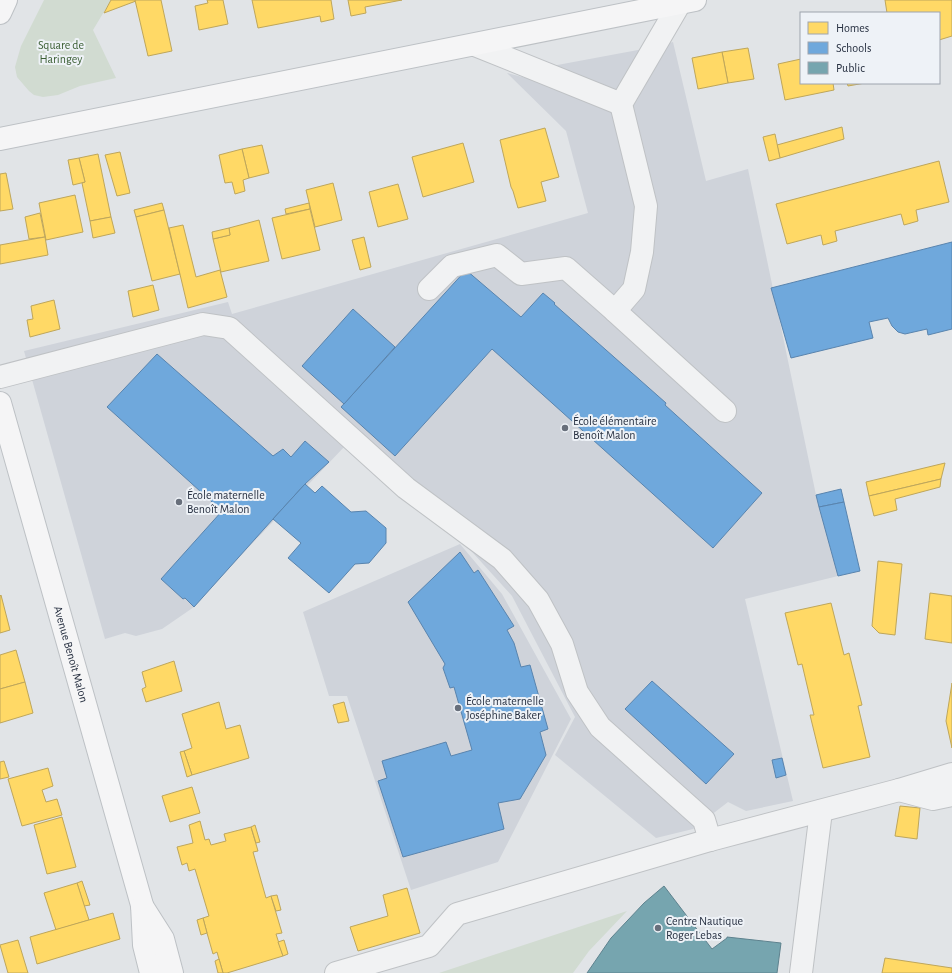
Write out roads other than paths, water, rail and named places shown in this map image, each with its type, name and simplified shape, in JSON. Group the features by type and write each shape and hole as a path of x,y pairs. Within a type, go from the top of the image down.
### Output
{"main road":[{"path":"0,13 6,0"},
{"path":"0,139 688,1"},
{"name":"Avenue Benoît Malon","path":"0,403 142,905 144,944 151,973"},
{"name":"Avenue Benoît Malon","path":"142,905 163,939 172,973"}],"street":[{"path":"614,311 634,289 642,252 646,206 621,104 688,1"},
{"path":"475,44 621,104"},
{"path":"430,289 452,266 498,255 521,274 566,268 725,411"},
{"path":"0,377 203,324 229,328 406,488 502,559 538,600 562,644 577,692 600,727 704,820 710,840"},
{"path":"336,973 429,946 457,914 710,840 899,790 952,774"},
{"path":"899,790 933,799 952,795"},
{"path":"801,973 821,811"}],"place":[{"name":"École élémentaire Benoît Malon","path":"565,428"},
{"name":"École maternelle Benoît Malon","path":"179,502"},
{"name":"École maternelle Joséphine Baker","path":"458,708"},
{"name":"Centre Nautique Roger Lebas","path":"658,928"}],"park label":[{"name":"Square de Haringey","path":"61,52"}]}
